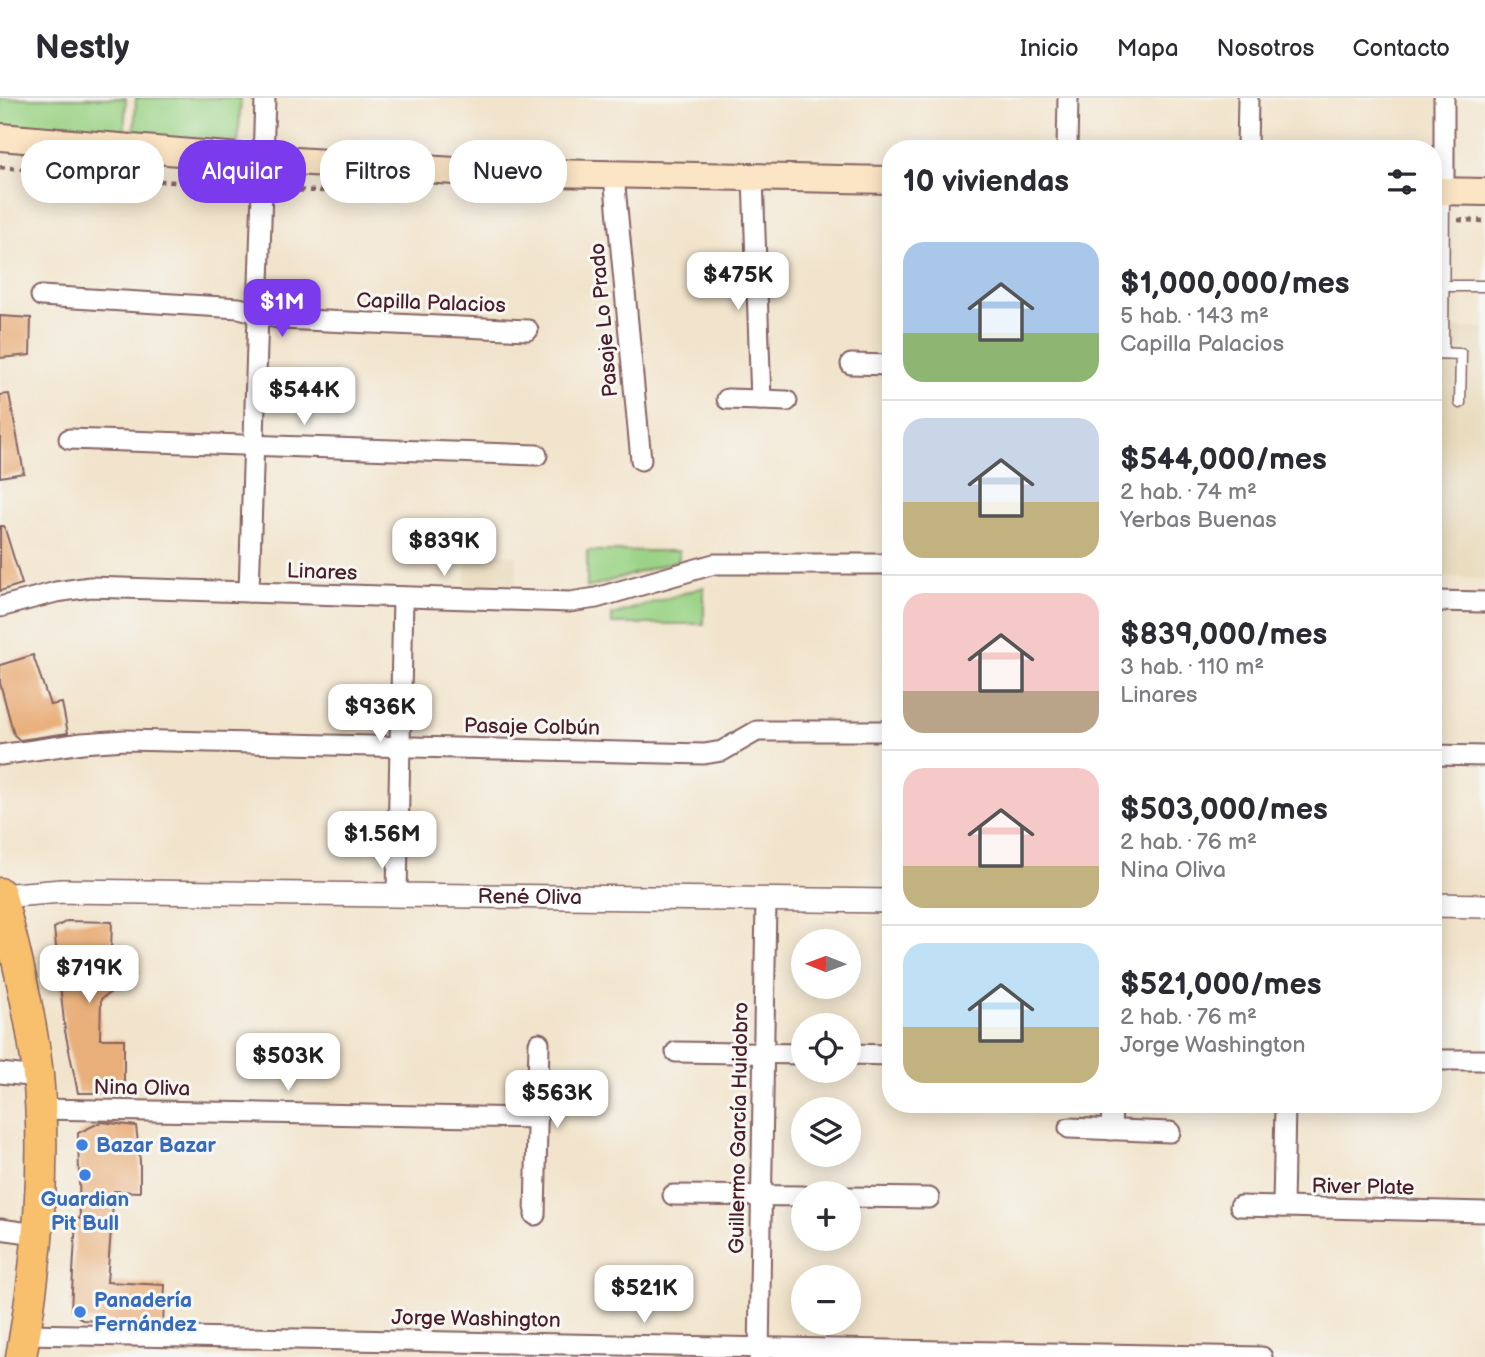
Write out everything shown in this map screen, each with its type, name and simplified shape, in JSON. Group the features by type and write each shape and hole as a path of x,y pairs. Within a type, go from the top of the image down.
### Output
{"main road":[{"path":"0,137 178,152"},
{"path":"306,161 614,176 882,180"},
{"path":"1442,191 1485,192"},
{"path":"0,895 28,1014 38,1077 36,1234 23,1345"}],"street":[{"path":"264,140 265,98"},
{"path":"1068,98 1068,140"},
{"path":"1247,140 1248,98"},
{"path":"1442,140 1444,98"},
{"name":"Pasaje Lo Prado","path":"614,176 641,460"},
{"path":"753,178 761,400"},
{"path":"249,592 262,203"},
{"name":"Capilla Palacios","path":"41,296 239,308 281,319 528,330"},
{"path":"851,364 882,365"},
{"path":"727,399 787,401"},
{"path":"69,439 537,454"},
{"name":"Linares","path":"0,607 56,592 90,587 570,602 596,598 714,564 882,564"},
{"path":"397,893 403,597"},
{"path":"1442,601 1485,602"},
{"name":"Pasaje Colbún","path":"0,755 114,741 704,754 722,751 757,731 882,731"},
{"path":"1442,755 1485,756"},
{"name":"René Oliva","path":"0,895 62,891 397,893 882,901"},
{"name":"Guillermo García Huidobro","path":"759,1352 766,900"},
{"path":"1442,905 1485,906"},
{"path":"534,1215 539,1043"},
{"path":"676,1052 791,1054"},
{"path":"861,1054 882,1055"},
{"path":"1442,1060 1485,1060"},
{"path":"0,1073 38,1077"},
{"name":"Nina Oliva","path":"39,1109 537,1118"},
{"path":"1111,1130 1112,1113"},
{"path":"1283,1207 1285,1113"},
{"path":"1069,1128 1170,1132"},
{"path":"673,1195 791,1196"},
{"path":"861,1197 929,1198"},
{"name":"River Plate","path":"1240,1206 1485,1212"},
{"path":"0,1228 36,1234"},
{"name":"Jorge Washington","path":"23,1345 1262,1357"}],"lane":[{"path":"1442,248 1442,308"},
{"path":"1444,286 1485,286"},
{"path":"1442,353 1461,354 1460,403"}],"shaded area":[{"path":"1442,328 1485,328 1485,579 1442,577"},
{"path":"468,521 497,521 496,553 517,556 515,591 465,591"}],"green space":[{"path":"0,98 126,98 124,138 0,127"},
{"path":"136,98 241,98 238,140 134,137"},
{"path":"587,551 679,551 679,560 587,588"},
{"path":"704,587 704,624 612,624 612,615"}],"building":[{"path":"0,316 31,318 30,355 0,358"},
{"path":"9,394 24,473 0,477 0,395"},
{"path":"0,526 4,526 22,584 0,591"},
{"path":"33,655 50,705 62,703 68,733 20,740 14,735 0,683 0,665"},
{"path":"67,921 112,922 110,978 133,976 101,999 100,1039 124,1039 124,1093 78,1093 65,1031 54,928"},
{"path":"101,1122 136,1126 140,1161 140,1192 114,1191 107,1282 165,1285 163,1324 82,1320 71,1309 76,1219 80,1219 78,1133"}],"place":[{"name":"Bazar Bazar","path":"82,1145"},
{"name":"Guardian Pit Bull","path":"85,1175"},
{"name":"Panadería Fernández","path":"80,1312"}]}
